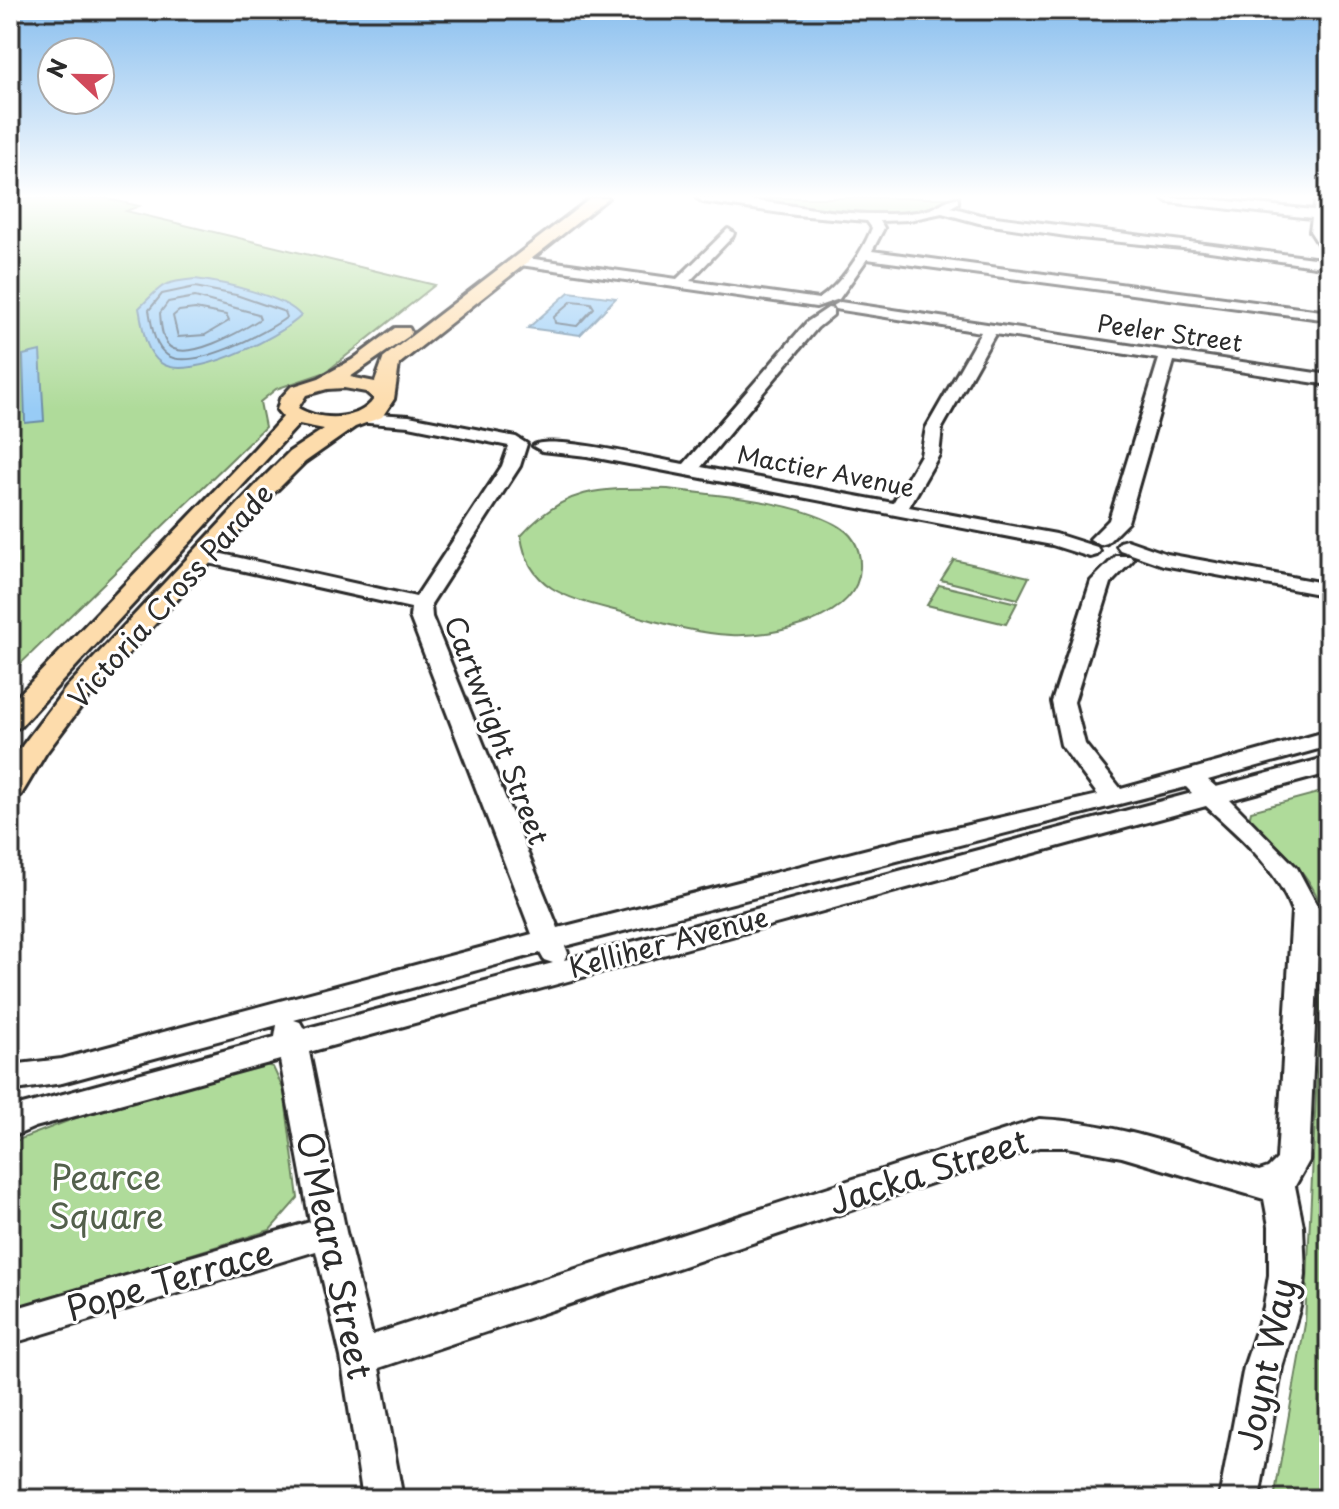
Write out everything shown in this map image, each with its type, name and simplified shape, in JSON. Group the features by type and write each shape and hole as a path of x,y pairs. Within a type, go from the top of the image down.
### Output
{"main road":[{"path":"323,383 386,345 484,268"},
{"path":"383,397 384,371 391,361 510,268"},
{"path":"323,383 355,382 368,385 383,397"},
{"name":"Victoria Cross Parade","path":"10,721 263,453 294,417 287,410 290,398 323,383"},
{"name":"Victoria Cross Parade","path":"10,788 33,749 76,694 297,457 355,419 377,409 383,397"},
{"path":"294,417 324,423 355,419"}],"street":[{"name":"Peeler Street","path":"572,268 1329,380"},
{"path":"680,284 695,268"},
{"path":"689,470 826,307 853,268"},
{"path":"971,268 1329,316"},
{"path":"898,510 930,455 934,428 990,330"},
{"path":"1101,581 1095,547 1118,522 1168,356"},
{"path":"383,397 518,446"},
{"path":"355,419 409,421 518,446"},
{"name":"Mactier Avenue","path":"518,446 542,432 545,444 1125,552"},
{"name":"Cartwright Street","path":"545,444 518,446 421,604 421,617 561,970"},
{"path":"1118,522 1125,552"},
{"path":"1125,552 1329,590"},
{"path":"1115,799 1073,745 1063,702 1101,581 1125,552"},
{"path":"204,556 421,604"},
{"name":"Kelliher Avenue","path":"10,1078 289,1028 561,970 1200,786 1329,738"},
{"name":"Kelliher Avenue","path":"10,1125 26,1116 549,940 883,854 1115,799 1329,765"},
{"path":"1200,786 1286,871 1300,891 1306,911 1293,1161 1278,1182"},
{"name":"O'Meara Street","path":"289,1028 329,1232 359,1357 383,1499"},
{"name":"Jacka Street","path":"359,1357 1039,1133 1098,1138 1259,1185 1278,1182"},
{"name":"Joynt Way","path":"1239,1499 1263,1367 1278,1322 1287,1275 1286,1226 1278,1182"},
{"name":"Pope Terrace","path":"10,1327 329,1232"}],"green space":[{"path":"10,268 366,268 435,285 326,372 276,389 260,402 265,427 10,674"},
{"path":"668,489 776,504 835,524 847,532 857,548 860,568 856,586 845,601 810,622 768,633 731,635 674,626 584,602 554,590 532,569 521,536 554,507 570,498 605,490"},
{"path":"954,560 1029,577 1018,599 941,580"},
{"path":"939,585 1017,603 1006,624 927,605"},
{"path":"1329,790 1329,1499 1274,1499 1305,1324 1324,926 1322,909 1308,880 1249,820 1251,811"},
{"name":"Pearce Square","path":"261,1064 273,1067 284,1091 298,1198 270,1230 10,1310 10,1143 73,1119"}],"water":[{"path":"195,279 267,296 282,302 301,316 274,335 233,355 191,367 174,368 161,363 151,352 139,308 163,286"},
{"path":"569,292 616,298 580,335 528,328"},
{"path":"40,351 44,421 25,423 23,355"}]}
